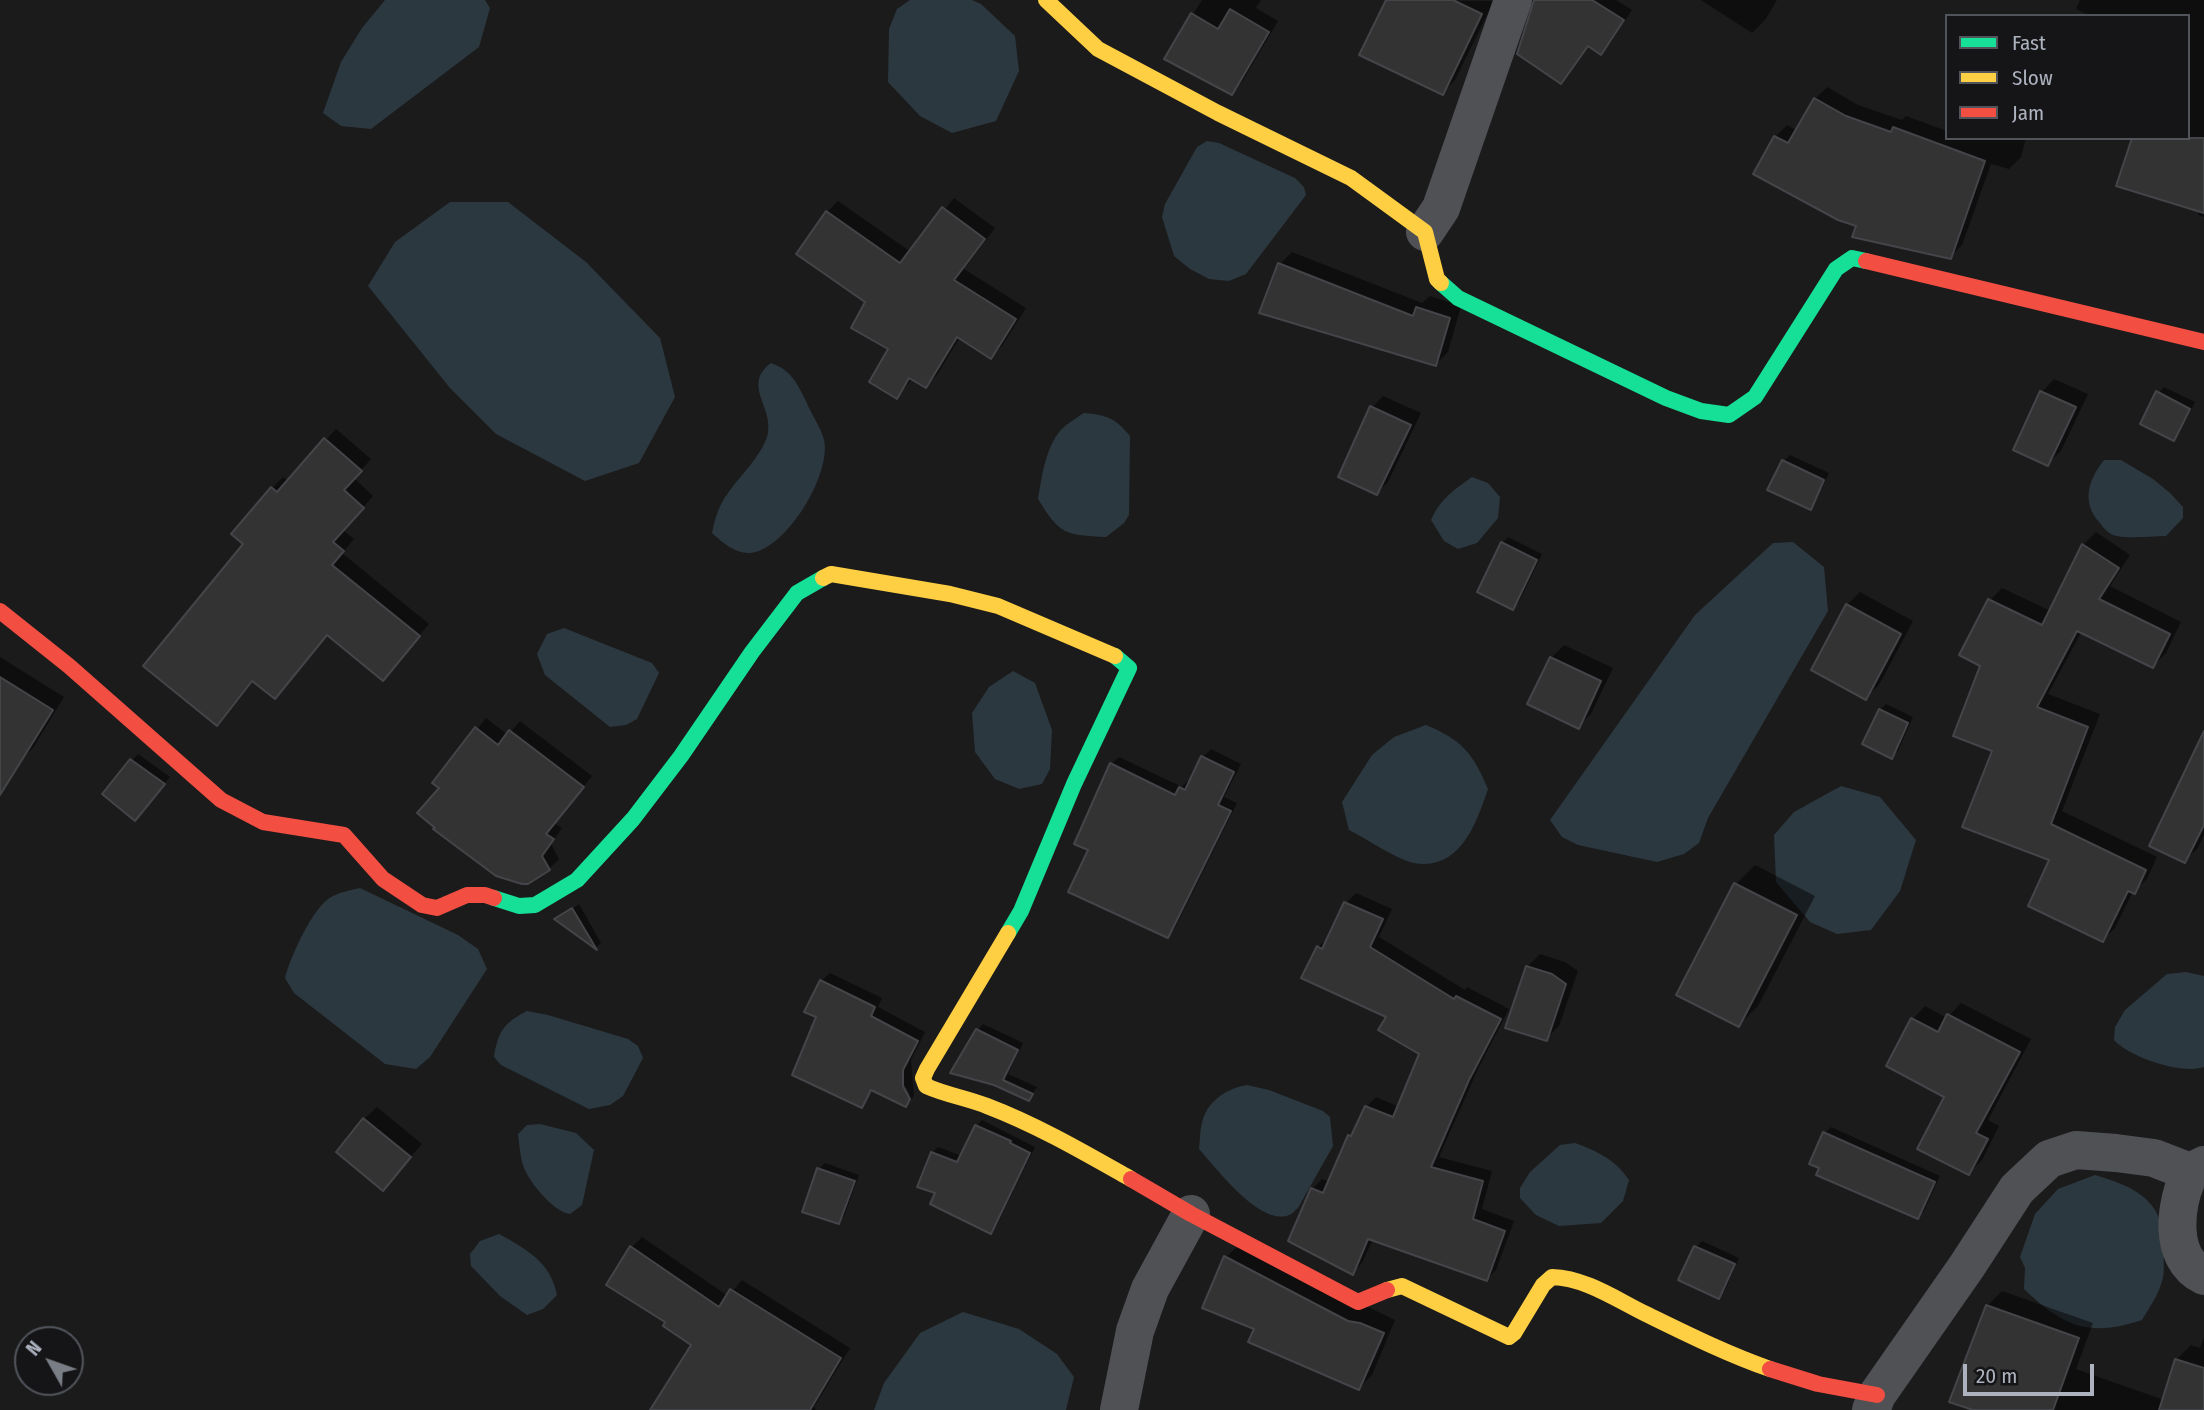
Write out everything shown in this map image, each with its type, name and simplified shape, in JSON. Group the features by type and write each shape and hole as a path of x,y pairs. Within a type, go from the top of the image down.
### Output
{"street":[{"path":"1046,0 1098,49 1218,113 1351,178 1425,232 1437,279 1458,298 1666,398 1701,411 1729,415 1755,397 1836,269 1852,258 2204,342"},
{"path":"1425,232 1441,208 1513,0"},
{"path":"0,611 69,666 221,800 263,822 344,835 383,879 422,905 437,908 467,895 485,895 519,906 535,905 578,880 641,808 797,593 831,574 950,594 998,606 1118,657 1129,668 1073,784 1021,911 923,1078 929,1088 985,1105 1021,1121 1358,1302 1402,1286 1509,1337 1543,1285 1552,1277 1560,1276 1780,1374 1874,1403 2017,1189 2049,1159 2076,1150 2154,1158 2197,1168 2182,1188 2177,1223 2180,1247 2187,1265 2204,1276"},
{"path":"1119,1410 1135,1331 1146,1300 1191,1214"}],"shaded area":[{"path":"385,0 485,0 490,8 479,47 371,129 341,126 323,113 341,62 362,28"},
{"path":"910,0 972,0 981,4 1015,36 1019,71 996,121 952,133 920,116 888,82 889,29 897,9"},
{"path":"1207,141 1219,143 1295,178 1304,187 1306,195 1246,274 1229,281 1209,279 1174,256 1162,217 1165,204 1197,147"},
{"path":"450,202 508,202 586,262 660,338 675,397 639,463 585,481 496,434 450,388 368,286 395,242"},
{"path":"771,363 788,373 800,388 823,435 825,455 813,490 791,526 763,549 744,553 712,533 722,502 766,441 768,423 760,396 759,379"},
{"path":"1084,413 1110,418 1130,436 1129,515 1124,523 1106,537 1065,531 1052,520 1038,499 1053,441 1065,426"},
{"path":"2104,460 2121,460 2153,479 2183,507 2183,518 2166,536 2123,537 2112,534 2103,527 2090,508 2089,491 2094,475"},
{"path":"1472,477 1488,483 1500,497 1498,518 1477,543 1458,549 1444,541 1431,520 1443,501"},
{"path":"1793,542 1824,567 1828,611 1708,818 1699,843 1684,854 1657,862 1578,845 1562,837 1550,820 1695,615 1773,543"},
{"path":"564,628 652,663 659,673 637,719 626,725 610,727 545,675 537,654 547,634"},
{"path":"1013,671 1035,683 1052,730 1050,769 1042,784 1019,789 995,779 975,752 972,713 989,687"},
{"path":"1426,725 1449,736 1465,749 1488,789 1464,842 1443,860 1430,864 1407,861 1349,830 1342,802 1372,755 1394,737"},
{"path":"1841,786 1880,797 1916,840 1900,891 1871,930 1837,934 1810,922 1776,882 1774,835 1794,812"},
{"path":"360,888 458,935 478,949 487,969 430,1057 416,1069 385,1064 294,993 285,978 297,946 310,921 325,901 343,892"},
{"path":"2186,972 2204,976 2204,1067 2183,1069 2156,1063 2131,1053 2114,1040 2115,1027 2125,1010 2167,974"},
{"path":"527,1011 628,1039 638,1046 643,1058 623,1096 610,1105 589,1109 501,1065 494,1057 500,1034 508,1024"},
{"path":"1247,1085 1269,1090 1323,1111 1330,1117 1333,1146 1292,1214 1278,1216 1253,1204 1240,1194 1199,1149 1202,1123 1210,1106 1226,1092"},
{"path":"540,1124 576,1133 594,1150 582,1205 570,1214 563,1212 541,1194 522,1162 518,1134 527,1125"},
{"path":"1575,1143 1605,1157 1629,1180 1623,1201 1601,1223 1559,1226 1536,1215 1520,1198 1520,1188 1530,1172 1560,1145"},
{"path":"2095,1175 2125,1186 2147,1200 2155,1209 2163,1236 2161,1286 2142,1320 2106,1328 2077,1325 2064,1320 2038,1302 2024,1289 2025,1268 2020,1257 2035,1214 2058,1189"},
{"path":"499,1234 528,1251 549,1274 557,1295 543,1309 527,1315 500,1296 471,1266 470,1254 480,1241"},
{"path":"963,1312 1019,1329 1057,1354 1074,1377 1066,1410 874,1410 884,1383 920,1333"}],"building":[{"path":"1386,0 1453,0 1482,14 1443,95 1359,55"},
{"path":"1534,0 1592,0 1624,20 1601,55 1588,46 1561,84 1517,54"},
{"path":"1230,9 1269,32 1232,95 1164,59 1191,13 1218,29"},
{"path":"1814,98 1846,116 1891,132 1893,127 1985,161 1951,259 1852,237 1856,226 1838,220 1753,174 1774,136 1788,143"},
{"path":"2204,138 2204,213 2116,186 2131,140"},
{"path":"942,207 985,239 954,280 1016,319 991,359 957,337 926,388 909,378 897,399 869,382 888,349 851,328 865,302 796,254 826,211 900,263"},
{"path":"1278,263 1413,316 1416,307 1450,318 1436,366 1259,313"},
{"path":"2040,391 2076,407 2048,466 2013,450"},
{"path":"2156,391 2190,409 2174,441 2140,424"},
{"path":"1370,406 1411,425 1377,495 1338,477"},
{"path":"324,438 362,471 344,490 364,508 333,542 344,551 332,565 420,636 383,681 327,635 275,699 252,681 217,726 143,666 243,544 231,534 271,487 277,492"},
{"path":"1782,460 1824,480 1811,510 1767,490"},
{"path":"1501,542 1537,560 1513,610 1477,592"},
{"path":"2082,544 2119,568 2099,599 2170,634 2153,668 2077,631 2037,707 2088,727 2051,824 2146,870 2135,894 2128,891 2103,942 2028,906 2049,860 1962,827 1992,751 1953,736 1980,666 1959,655 1988,599 2042,625"},
{"path":"1846,604 1901,634 1866,700 1811,670"},
{"path":"1550,657 1601,681 1579,729 1527,704"},
{"path":"0,677 53,710 0,795"},
{"path":"1879,709 1908,723 1892,759 1862,744"},
{"path":"475,727 498,745 509,730 584,787 546,834 554,839 542,856 550,870 528,884 496,876 433,829 435,828 417,813 439,788 432,783"},
{"path":"2204,731 2204,825 2185,863 2149,846"},
{"path":"1201,756 1234,772 1218,805 1231,811 1168,938 1068,892 1088,850 1074,844 1110,763 1175,795 1179,787 1185,790"},
{"path":"130,759 165,784 135,821 102,794"},
{"path":"1734,883 1797,915 1739,1027 1676,995"},
{"path":"1344,902 1383,919 1370,947 1454,999 1456,996 1501,1019 1469,1080 1431,1167 1483,1181 1473,1219 1505,1231 1487,1281 1368,1239 1353,1275 1288,1241 1311,1188 1323,1193 1348,1135 1351,1136 1365,1106 1393,1117 1419,1054 1378,1030 1386,1017 1301,978 1317,946 1322,949"},
{"path":"572,908 597,950 554,919"},
{"path":"1526,966 1552,974 1566,984 1547,1041 1505,1028"},
{"path":"820,980 875,1007 871,1016 918,1041 903,1070 903,1086 910,1099 906,1107 871,1090 862,1108 792,1075 816,1017 804,1012"},
{"path":"1947,1014 2020,1052 1976,1133 1988,1139 1969,1175 1917,1149 1944,1097 1886,1066 1911,1018 1938,1032"},
{"path":"976,1029 1018,1050 1003,1080 1033,1094 1029,1101 994,1085 950,1073"},
{"path":"363,1118 411,1157 383,1191 336,1152"},
{"path":"975,1125 1030,1153 991,1234 930,1204 935,1193 917,1187 931,1152 957,1162"},
{"path":"1823,1132 1935,1182 1918,1219 1816,1175 1819,1168 1809,1164"},
{"path":"817,1168 855,1181 839,1224 802,1212"},
{"path":"630,1246 719,1307 730,1289 841,1358 810,1410 650,1410 691,1345 663,1326 665,1322 606,1285"},
{"path":"1694,1246 1735,1264 1719,1299 1678,1280"},
{"path":"1224,1256 1348,1321 1384,1333 1359,1390 1248,1342 1254,1329 1202,1308"},
{"path":"1986,1305 2079,1338 2053,1410 1973,1410 1949,1402"},
{"path":"2175,1359 2204,1368 2204,1410 2159,1410"}],"traffic: fast":[{"path":"1441,283 1458,298 1666,398 1701,411 1729,415 1755,397 1836,269 1852,258 1866,261"},
{"path":"494,898 519,906 535,905 577,880 633,819 797,593 823,578"},
{"path":"1008,933 1021,911 1074,784 1129,668 1115,656"}],"traffic: slow":[{"path":"1046,0 1098,49 1218,113 1351,178 1425,232 1437,279 1441,283"},
{"path":"823,578 831,574 950,594 998,606 1115,656"},
{"path":"1008,933 927,1069 923,1078 926,1086 979,1103 1024,1122 1131,1179"},
{"path":"1387,1290 1402,1286 1509,1337 1543,1285 1552,1277 1565,1278 1601,1291 1707,1343 1770,1369"}],"traffic: jam":[{"path":"1866,261 2204,342"},
{"path":"0,611 69,666 221,800 263,822 344,835 383,879 422,905 437,908 467,895 494,898"},
{"path":"1131,1179 1191,1214 1358,1302 1387,1290"},
{"path":"1770,1369 1818,1384 1877,1395"}]}
